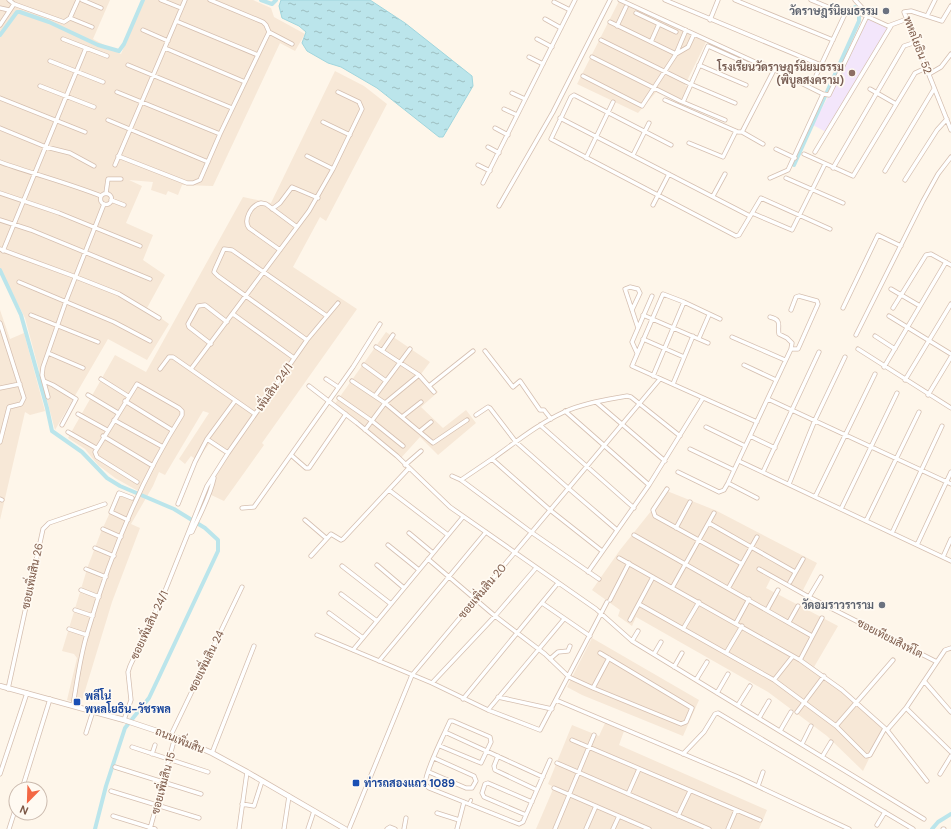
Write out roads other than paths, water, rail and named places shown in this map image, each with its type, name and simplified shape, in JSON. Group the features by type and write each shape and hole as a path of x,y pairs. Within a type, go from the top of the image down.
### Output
{"street":[{"path":"9,0 14,4 61,22 64,22 70,18 78,0"},
{"path":"82,0 101,8"},
{"path":"161,0 181,8"},
{"path":"116,166 118,156 131,130 185,0"},
{"path":"210,0 263,22 269,32 292,44"},
{"path":"483,183 575,0"},
{"path":"499,206 553,112 610,0"},
{"path":"620,0 826,94"},
{"path":"665,0 821,65"},
{"path":"710,20 718,0"},
{"path":"734,0 833,40"},
{"path":"810,0 845,14"},
{"path":"770,178 788,170 866,15 866,12 855,0"},
{"path":"927,16 935,0"},
{"path":"554,2 570,10"},
{"path":"0,25 14,4"},
{"name":"พหลโยธิน 52","path":"951,6 942,21 911,11 904,12 946,119 950,124 951,130"},
{"path":"0,8 9,10"},
{"path":"618,26 626,8"},
{"path":"814,80 845,14 851,9 891,26"},
{"path":"636,13 676,32"},
{"path":"70,18 92,27"},
{"path":"546,19 562,28"},
{"path":"815,152 891,26 907,19"},
{"path":"176,21 258,55"},
{"path":"610,22 676,54"},
{"path":"651,42 659,24"},
{"path":"143,30 168,41"},
{"path":"583,76 642,106 676,54 686,30"},
{"path":"118,156 187,183 193,183 200,180 232,108 269,32"},
{"path":"676,54 688,47 694,34"},
{"path":"63,39 106,56"},
{"path":"537,39 552,46"},
{"path":"601,40 665,72 736,103"},
{"path":"833,168 904,46 916,42"},
{"path":"683,102 708,46 755,67"},
{"path":"86,48 57,122 2,250 76,276 118,294 159,318"},
{"path":"165,48 245,82"},
{"path":"929,74 941,67 951,54"},
{"path":"529,56 543,64"},
{"path":"592,57 683,102 725,120"},
{"path":"50,61 103,82"},
{"path":"128,65 232,108"},
{"path":"699,65 746,86"},
{"path":"804,154 853,176 915,73 926,68"},
{"path":"742,132 774,70"},
{"path":"40,86 94,107"},
{"path":"885,171 934,88"},
{"path":"870,89 896,104"},
{"path":"117,92 220,134"},
{"path":"191,369 318,198 358,119 362,105 359,102 338,92"},
{"path":"512,92 525,99"},
{"path":"671,145 572,95 550,139 736,236 740,235 751,214 762,198 830,229"},
{"path":"0,98 85,132"},
{"path":"665,100 736,131 742,132 762,144"},
{"path":"586,158 613,102"},
{"path":"504,109 517,115"},
{"path":"560,118 713,196 751,214 792,230 825,164"},
{"path":"905,180 937,130 946,119"},
{"path":"108,120 208,162"},
{"path":"322,122 350,135"},
{"path":"633,155 649,123"},
{"path":"0,128 46,148 70,153 94,166"},
{"path":"495,128 508,134"},
{"path":"689,143 723,157 736,131"},
{"path":"488,147 499,153"},
{"path":"776,148 795,158"},
{"path":"307,156 333,169"},
{"path":"856,335 938,174 951,156"},
{"path":"0,162 101,196"},
{"path":"478,165 490,171"},
{"path":"653,205 669,174"},
{"path":"713,196 725,174"},
{"path":"786,178 843,203"},
{"path":"106,193 108,179 121,179"},
{"path":"272,209 280,203 292,187 318,198"},
{"path":"0,192 22,202 59,213 96,227 140,246"},
{"path":"101,196 106,193"},
{"path":"106,193 110,196 111,200 124,205"},
{"path":"101,196 101,201 104,204"},
{"path":"48,397 42,371 66,301 104,204 111,200"},
{"path":"280,250 246,225 246,220 257,204 266,204 297,227"},
{"path":"0,220 31,230 150,279"},
{"path":"843,308 878,235 900,246"},
{"path":"307,340 214,272 224,250 232,250 327,316"},
{"path":"894,308 926,255 931,254 951,265"},
{"path":"884,367 946,262"},
{"path":"19,282 114,322 150,341"},
{"path":"632,310 640,293 638,289 630,287 625,288 632,310 638,328"},
{"path":"891,289 920,306"},
{"path":"720,319 663,294 632,366 757,422"},
{"path":"637,353 632,342 652,296"},
{"path":"791,310 796,297 799,296 817,302 818,304 798,349 791,349"},
{"path":"653,376 684,302"},
{"name":"เพิ่มสิน 24/1","path":"189,533 207,486 228,453 307,340 338,303"},
{"path":"905,380 951,304"},
{"path":"211,344 189,327 188,324 198,306 205,305 227,322"},
{"path":"233,314 294,358"},
{"path":"32,315 98,342"},
{"path":"643,315 674,327 708,343"},
{"path":"699,338 709,315"},
{"path":"889,316 951,355 928,395"},
{"path":"678,472 719,492 724,490 791,349 792,343 790,340 779,334 780,323 778,320 770,317"},
{"path":"0,323 24,401 9,407 0,442"},
{"path":"242,508 254,507 380,324"},
{"path":"382,350 393,335"},
{"path":"673,384 693,336"},
{"path":"875,336 895,349"},
{"path":"732,337 785,360"},
{"path":"643,339 684,358"},
{"path":"376,347 419,375 434,392"},
{"path":"375,396 410,349"},
{"path":"858,349 928,395 951,408"},
{"path":"429,386 473,351"},
{"path":"485,351 513,387 520,381 540,410 544,410 551,419"},
{"path":"763,472 819,352"},
{"path":"48,353 83,368"},
{"path":"160,369 171,356 255,414"},
{"path":"789,484 815,420 845,357"},
{"path":"364,364 386,381"},
{"path":"744,365 776,380"},
{"path":"815,497 844,434 875,374"},
{"path":"365,430 384,403 419,375"},
{"path":"102,379 128,396"},
{"path":"326,379 338,387"},
{"name":"ซอยเพิ่มสิน 20","path":"349,829 412,675 660,379"},
{"path":"352,381 375,396 433,443 467,420"},
{"path":"44,382 53,385 76,399 62,425"},
{"path":"0,388 20,384"},
{"path":"73,705 86,635 121,537 140,491 172,430 182,415 182,411 179,408 140,384 134,385 96,448 95,454 97,457 137,482"},
{"path":"309,386 365,430 409,468 439,498 463,517 515,551 536,568 601,613 632,642 924,819"},
{"path":"841,509 896,393"},
{"path":"88,395 118,413"},
{"path":"462,480 540,425 565,411 596,402 627,396 639,403 680,436"},
{"path":"339,398 372,421 403,446"},
{"path":"588,572 634,508 703,398"},
{"path":"768,399 951,484"},
{"path":"125,401 172,430"},
{"path":"178,504 195,462 207,439 235,401"},
{"path":"402,417 421,402"},
{"path":"596,402 664,461"},
{"path":"476,415 488,407 490,408 516,442 618,530"},
{"path":"565,411 649,485"},
{"path":"866,521 919,412"},
{"path":"78,414 107,430"},
{"path":"291,455 306,468 309,468 346,414"},
{"path":"0,420 6,421"},
{"path":"114,420 163,447"},
{"path":"420,431 431,422"},
{"path":"540,425 634,508"},
{"path":"892,533 920,470 942,426"},
{"path":"706,427 745,446"},
{"path":"68,432 96,448"},
{"path":"103,436 153,466"},
{"path":"750,436 775,448"},
{"path":"207,439 228,453"},
{"path":"690,449 734,470"},
{"path":"405,465 420,451"},
{"path":"492,458 550,510 602,551"},
{"path":"741,462 951,561"},
{"path":"311,556 331,534 341,540 343,539 409,468"},
{"path":"917,545 951,472"},
{"name":"เพิ่มสิน 24/1","path":"191,528 199,516 211,489 214,475"},
{"path":"452,476 462,480 531,532 599,579"},
{"path":"728,483 757,498"},
{"path":"666,489 653,513 676,528 742,564"},
{"path":"389,490 448,535"},
{"path":"128,520 111,512 119,493 132,498"},
{"path":"676,528 690,502"},
{"name":"ซอยเพิ่มสิน 26","path":"8,688 43,529 48,524 105,504"},
{"path":"672,588 714,513"},
{"path":"353,650 463,517"},
{"path":"305,520 326,538"},
{"path":"709,523 795,572"},
{"path":"103,529 121,537"},
{"path":"379,661 486,532"},
{"name":"ซอยเพิ่มสิน 24/1","path":"126,720 131,700 128,672 130,666 189,533"},
{"path":"409,533 433,553"},
{"path":"634,535 729,587 812,636"},
{"path":"729,587 757,537"},
{"path":"943,557 951,539"},
{"path":"388,545 419,570"},
{"path":"95,548 114,556"},
{"path":"619,558 742,626 824,676 885,730 927,781"},
{"path":"428,559 476,598 495,616 550,659 568,677 681,724 686,722 692,708 600,653"},
{"path":"790,582 803,559"},
{"path":"317,635 432,683 463,699 537,730 542,728 552,710 601,613 629,563"},
{"path":"377,565 404,588"},
{"path":"342,566 391,604"},
{"path":"432,683 495,616 536,568"},
{"path":"86,569 106,577"},
{"name":"ซอยเทียมสิงห์โต","path":"759,569 809,597 937,662"},
{"path":"630,620 653,577"},
{"path":"809,597 821,577"},
{"path":"463,699 558,583"},
{"name":"ซอยเพิ่มสิน 24","path":"173,736 242,587"},
{"path":"81,590 99,597"},
{"path":"767,610 778,590"},
{"path":"341,594 377,621"},
{"path":"736,623 749,599"},
{"path":"683,629 699,602"},
{"path":"542,603 590,636"},
{"path":"639,604 774,680 836,726 867,757 870,756 885,730 906,708 946,650 951,648"},
{"path":"789,622 798,606"},
{"path":"75,610 93,616"},
{"path":"329,613 363,638"},
{"path":"800,660 822,618"},
{"path":"488,710 564,619"},
{"path":"726,653 742,626"},
{"path":"69,629 86,635"},
{"path":"632,642 638,631"},
{"path":"654,654 661,642"},
{"path":"212,753 254,646"},
{"path":"550,659 558,652 568,651 570,646"},
{"path":"674,667 682,653"},
{"path":"774,680 793,656"},
{"path":"592,688 609,658"},
{"path":"836,726 857,704 893,660"},
{"path":"696,680 707,662"},
{"path":"718,693 728,674"},
{"path":"797,712 824,676"},
{"path":"924,681 951,712"},
{"name":"ถนนเพิ่มสิน","path":"0,686 126,720 173,736 212,753 262,780 345,829"},
{"path":"738,705 750,686"},
{"path":"0,774 27,693"},
{"path":"498,697 552,710"},
{"path":"24,781 50,699"},
{"path":"556,700 758,786 849,829"},
{"path":"759,718 769,701"},
{"path":"906,708 951,752"},
{"path":"86,733 93,711"},
{"path":"780,731 791,712"},
{"path":"683,754 704,732 715,714 718,713 913,829"},
{"path":"440,746 480,763 483,762 488,751 491,742 490,737 452,721 434,758 425,782 427,787 464,802 470,802 519,824 523,822 550,760"},
{"path":"802,744 811,726"},
{"path":"446,732 542,777"},
{"path":"555,829 568,794 594,734"},
{"name":"ซอยเพิ่มสิน 15","path":"152,829 173,736"},
{"path":"572,740 760,820"},
{"path":"822,757 831,742"},
{"path":"152,754 156,745"},
{"path":"132,747 208,772"},
{"path":"498,756 494,766 495,770 537,790"},
{"path":"940,774 951,756"},
{"path":"429,772 466,788 472,788 476,781 474,776 434,758"},
{"path":"556,763 709,829"},
{"path":"115,767 202,794"},
{"path":"628,794 639,769"},
{"path":"239,829 247,772"},
{"path":"758,786 763,772"},
{"path":"242,804 254,806 262,780"},
{"path":"526,815 484,797 482,791 485,784 488,783 532,802"},
{"path":"554,788 646,828"},
{"path":"678,816 690,790"},
{"path":"111,791 200,818"},
{"path":"284,829 289,796"},
{"path":"456,829 464,802"},
{"path":"586,829 596,806"},
{"path":"728,829 736,810"},
{"path":"308,829 314,812"},
{"path":"437,812 459,820"},
{"path":"877,825 885,812"},
{"path":"113,816 152,829"},
{"path":"614,829 619,816"},
{"path":"404,829 406,818"},
{"path":"387,829 390,827 395,829"}],"water":[{"path":"281,0 370,0 405,23 472,76 473,86 443,137 439,137 377,88 341,67 328,63 307,51 302,43 306,32 299,26 282,18 279,6"}],"waterway":[{"path":"0,35 17,12 20,12 49,22 98,45 119,51 124,44 143,0"},
{"path":"261,0 272,4 276,0"},
{"path":"794,165 859,21 859,15 855,7"},
{"path":"0,270 21,315 52,431 82,452 107,478 120,486 174,509 205,528 218,540 218,551 149,698 125,728 106,786 95,829"},
{"path":"932,829 938,822 951,814"}],"place":[{"name":"วัดราษฎร์นิยมธรรม","path":"886,11"},
{"name":"โรงเรียนวัดราษฎร์นิยมธรรม (พิบูลสงคราม)","path":"852,73"},
{"name":"วัดอมราวราราม","path":"882,605"},
{"name":"พลีโน่ พหลโยธิน-วัชรพล","path":"77,702"},
{"name":"ท่ารถสองแถว 1089","path":"356,783"}]}
